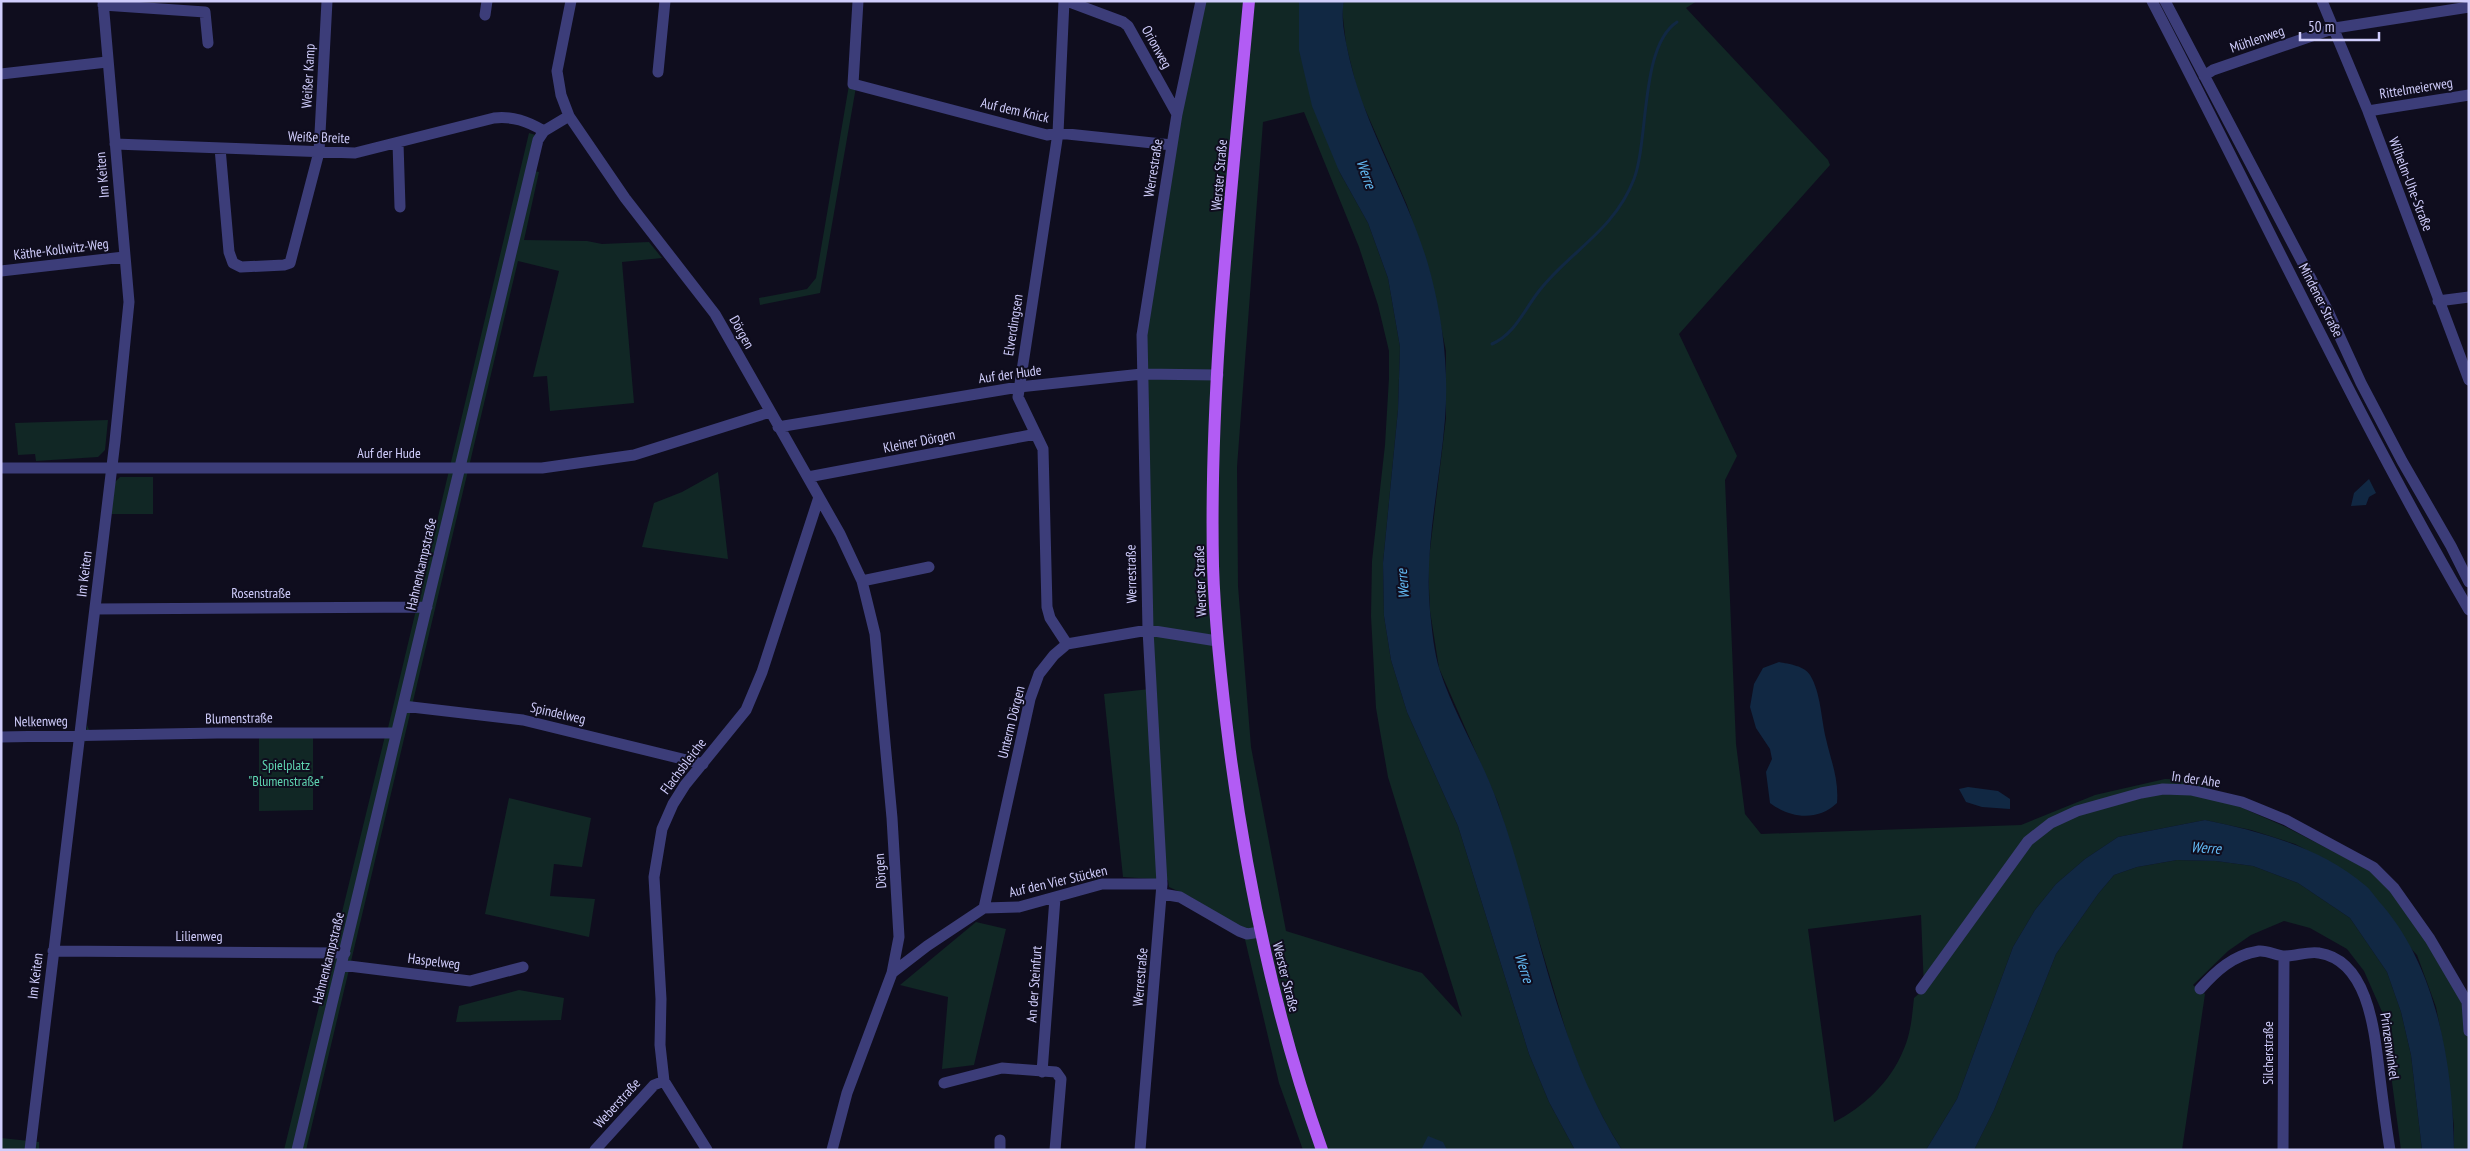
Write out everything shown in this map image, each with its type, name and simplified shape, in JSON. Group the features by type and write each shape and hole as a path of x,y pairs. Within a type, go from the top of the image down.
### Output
{"main road":[{"name":"Werster Straße","path":"1250,1 1218,375 1213,508 1217,642 1236,800 1260,932 1295,1072 1322,1150"}],"street":[{"name":"Weißer Kamp","path":"220,148 229,252 233,263 241,267 284,265 290,263 319,152 327,1"},
{"path":"485,15 487,1"},
{"path":"544,131 569,116 561,94 557,71 571,1"},
{"path":"658,72 664,1"},
{"name":"Auf dem Knick","path":"858,1 853,84 1048,135 1058,133 1172,146"},
{"name":"Orionweg","path":"1066,1 1123,22 1128,26 1177,114"},
{"name":"Elverdingsen","path":"1066,1 1058,133 1018,397 1043,450 1047,607 1056,631 1067,644"},
{"name":"Werrestraße","path":"1140,1150 1162,889 1148,630 1142,335 1177,114 1201,1"},
{"name":"Mindener Straße","path":"2152,1 2370,430 2469,610"},
{"name":"Mindener Straße","path":"2165,1 2328,311 2402,461 2451,546 2469,582"},
{"name":"Wilhelm-Uhe-Straße","path":"2322,1 2335,28 2368,111 2469,380"},
{"path":"103,3 201,6 205,12 208,43"},
{"name":"Im Keiten","path":"30,1150 81,735 112,469 129,302 103,3"},
{"name":"Mühlenweg","path":"2204,76 2213,70 2335,28 2451,6 2469,7"},
{"path":"1,74 107,62"},
{"name":"Rittelmeierweg","path":"2368,111 2469,95"},
{"name":"Weiße Breite","path":"115,144 356,153 508,116 520,119 544,131"},
{"name":"Dörgen","path":"569,116 625,198 715,314 778,427 820,497 862,581 875,634 892,818 899,937 892,973 847,1093 832,1150"},
{"name":"Hahnenkampstraße","path":"298,1150 427,607 458,468 538,140 544,131"},
{"path":"398,143 400,207"},
{"name":"Käthe-Kollwitz-Weg","path":"1,271 124,257"},
{"path":"2438,300 2469,297"},
{"name":"Auf der Hude","path":"778,427 1019,387 1142,374 1218,375"},
{"name":"Auf der Hude","path":"1,468 542,468 634,456 770,412"},
{"name":"Kleiner Dörgen","path":"808,477 1036,434"},
{"name":"Flachsbleiche","path":"706,1150 664,1081 660,1044 661,999 654,876 662,829 677,797 746,710 762,672 820,497"},
{"path":"862,581 930,567"},
{"name":"Rosenstraße","path":"95,609 427,607"},
{"path":"1067,644 1148,630 1217,642"},
{"name":"Unterm Dörgen","path":"984,908 1030,699 1039,674 1054,655 1067,644"},
{"name":"Spindelweg","path":"403,706 523,720 703,764"},
{"name":"Blumenstraße","path":"81,735 396,733"},
{"name":"Nelkenweg","path":"1,737 81,735"},
{"name":"In der Ahe","path":"1921,989 2028,841 2051,823 2077,810 2141,792 2163,789 2190,790 2242,802 2286,820 2373,867 2394,888 2430,939 2468,1002 2469,1031"},
{"name":"Auf den Vier Stücken","path":"984,908 1019,907 1055,898 1083,887 1102,884 1162,889 1180,897 1239,931 1247,934 1260,932"},
{"name":"An der Steinfurt","path":"1042,1072 1055,898"},
{"path":"892,973 927,946 984,908"},
{"name":"Lilienweg","path":"53,951 345,953"},
{"name":"Prinzenwinkel","path":"2200,990 2215,972 2231,961 2260,951 2284,956 2319,953 2332,958 2348,970 2369,1007 2374,1029 2390,1150"},
{"name":"Silcherstraße","path":"2283,1150 2284,956"},
{"name":"Haspelweg","path":"341,965 470,981 523,967"},
{"path":"944,1083 1002,1068 1056,1072 1061,1079 1055,1150"},
{"name":"Weberstraße","path":"595,1150 654,1085 664,1081"}],"green space":[{"path":"1205,1 1299,1 1339,171 1368,223 1388,278 1400,347 1398,410 1383,563 1384,616 1391,660 1407,712 1458,826 1529,1054 1549,1102 1575,1150 1303,1150 1279,1083 1243,931 1191,897 1169,887 1168,880 1123,877 1104,694 1150,689 1143,335 1177,129","holes":["1304,112 1359,247 1378,305 1389,351 1385,445 1372,561 1371,616 1376,708 1388,777 1462,1017 1422,973 1286,931 1251,747 1238,586 1237,467 1263,122"]},
{"path":"1344,1 1697,1 1686,8 1828,160 1830,165 1679,334 1737,456 1725,480 1736,744 1745,814 1761,834 2021,825 2095,795 2165,779 2195,780 2247,810 2286,827 2373,872 2388,888 2456,981 2469,1032 2469,1150 2454,1150 2454,1126 2445,1054 2436,1007 2417,955 2333,864 2295,844 2251,830 2205,820 2118,837 2085,859 2056,884 2035,910 2013,947 1957,1099 1926,1150 1622,1150 1587,1087 1569,1041 1498,803 1439,668 1430,611 1428,566 1446,418 1446,351 1430,273 1407,205 1358,93 1346,44 1342,9","holes":["1921,915 1924,989 1914,998 1911,1025 1906,1045 1891,1073 1884,1083 1865,1101 1834,1122 1808,929"]},
{"path":"849,85 856,87 820,293 760,305 759,298 807,289 816,278"},
{"name":"Spielplatz \"Blumenstraße\"","path":"529,133 542,137 534,171 539,172 524,240 587,241 602,244 649,242 662,258 622,262 634,403 550,411 547,376 533,377 559,271 518,261 306,1150 284,1150 385,736 313,736 313,810 259,811 259,736 91,737 85,742 87,725 89,730 388,728"},
{"path":"108,420 105,450 98,457 36,461 35,454 18,455 15,423"},
{"path":"718,472 728,559 642,547 654,503 682,492"},
{"path":"120,477 153,477 153,514 111,514 115,482"},
{"path":"509,798 591,818 582,867 554,864 550,896 595,899 589,937 485,914"},
{"path":"2177,860 2216,861 2253,866 2298,883 2350,918 2387,972 2401,1012 2411,1055 2422,1150 2401,1150 2383,1014 2364,971 2347,949 2310,928 2284,921 2251,935 2228,951 2193,985 2205,994 2182,1150 1974,1150 1994,1110 2056,954 2098,894 2114,875 2137,867"},
{"path":"976,922 1006,929 974,1065 942,1069 948,997 900,985"},
{"path":"519,990 564,998 561,1020 456,1022 459,1006"},
{"path":"1,1138 39,1142 39,1150 1,1150"}],"water":[{"name":"Werre","path":"1299,1 1344,1 1344,31 1358,89 1413,221 1431,275 1442,329 1446,383 1443,443 1433,515 1429,563 1430,611 1436,657 1453,705 1492,787 1498,804 1550,981 1580,1068 1599,1110 1622,1150 1575,1150 1549,1102 1529,1054 1458,826 1407,712 1391,660 1384,616 1383,563 1398,410 1400,347 1388,278 1368,223 1339,171 1312,106 1299,50"},
{"path":"2369,479 2376,493 2369,497 2366,505 2351,506 2354,493"},
{"path":"1779,662 1796,666 1808,672 1814,682 1819,698 1824,731 1836,778 1837,803 1830,809 1813,815 1795,815 1770,803 1766,772 1772,759 1770,749 1756,728 1750,707 1754,684 1763,668"},
{"path":"1968,787 1998,791 2010,799 2010,809 1982,807 1966,802 1959,789"},
{"name":"Werre","path":"2205,820 2269,836 2310,851 2348,872 2368,888 2383,906 2402,932 2417,960 2439,1021 2446,1053 2450,1086 2454,1150 2422,1150 2411,1055 2401,1012 2387,972 2350,918 2298,883 2253,866 2216,861 2177,860 2137,867 2114,875 2098,894 2056,954 1994,1110 1974,1150 1926,1150 1957,1099 2013,947 2035,910 2056,884 2085,859 2118,837"},
{"path":"1428,1136 1443,1142 1447,1150 1421,1150"}],"waterway":[{"path":"1492,344 1500,340 1513,328 1539,291 1603,227 1625,197 1634,179 1639,162 1647,95 1657,51 1665,34 1677,22"}]}
